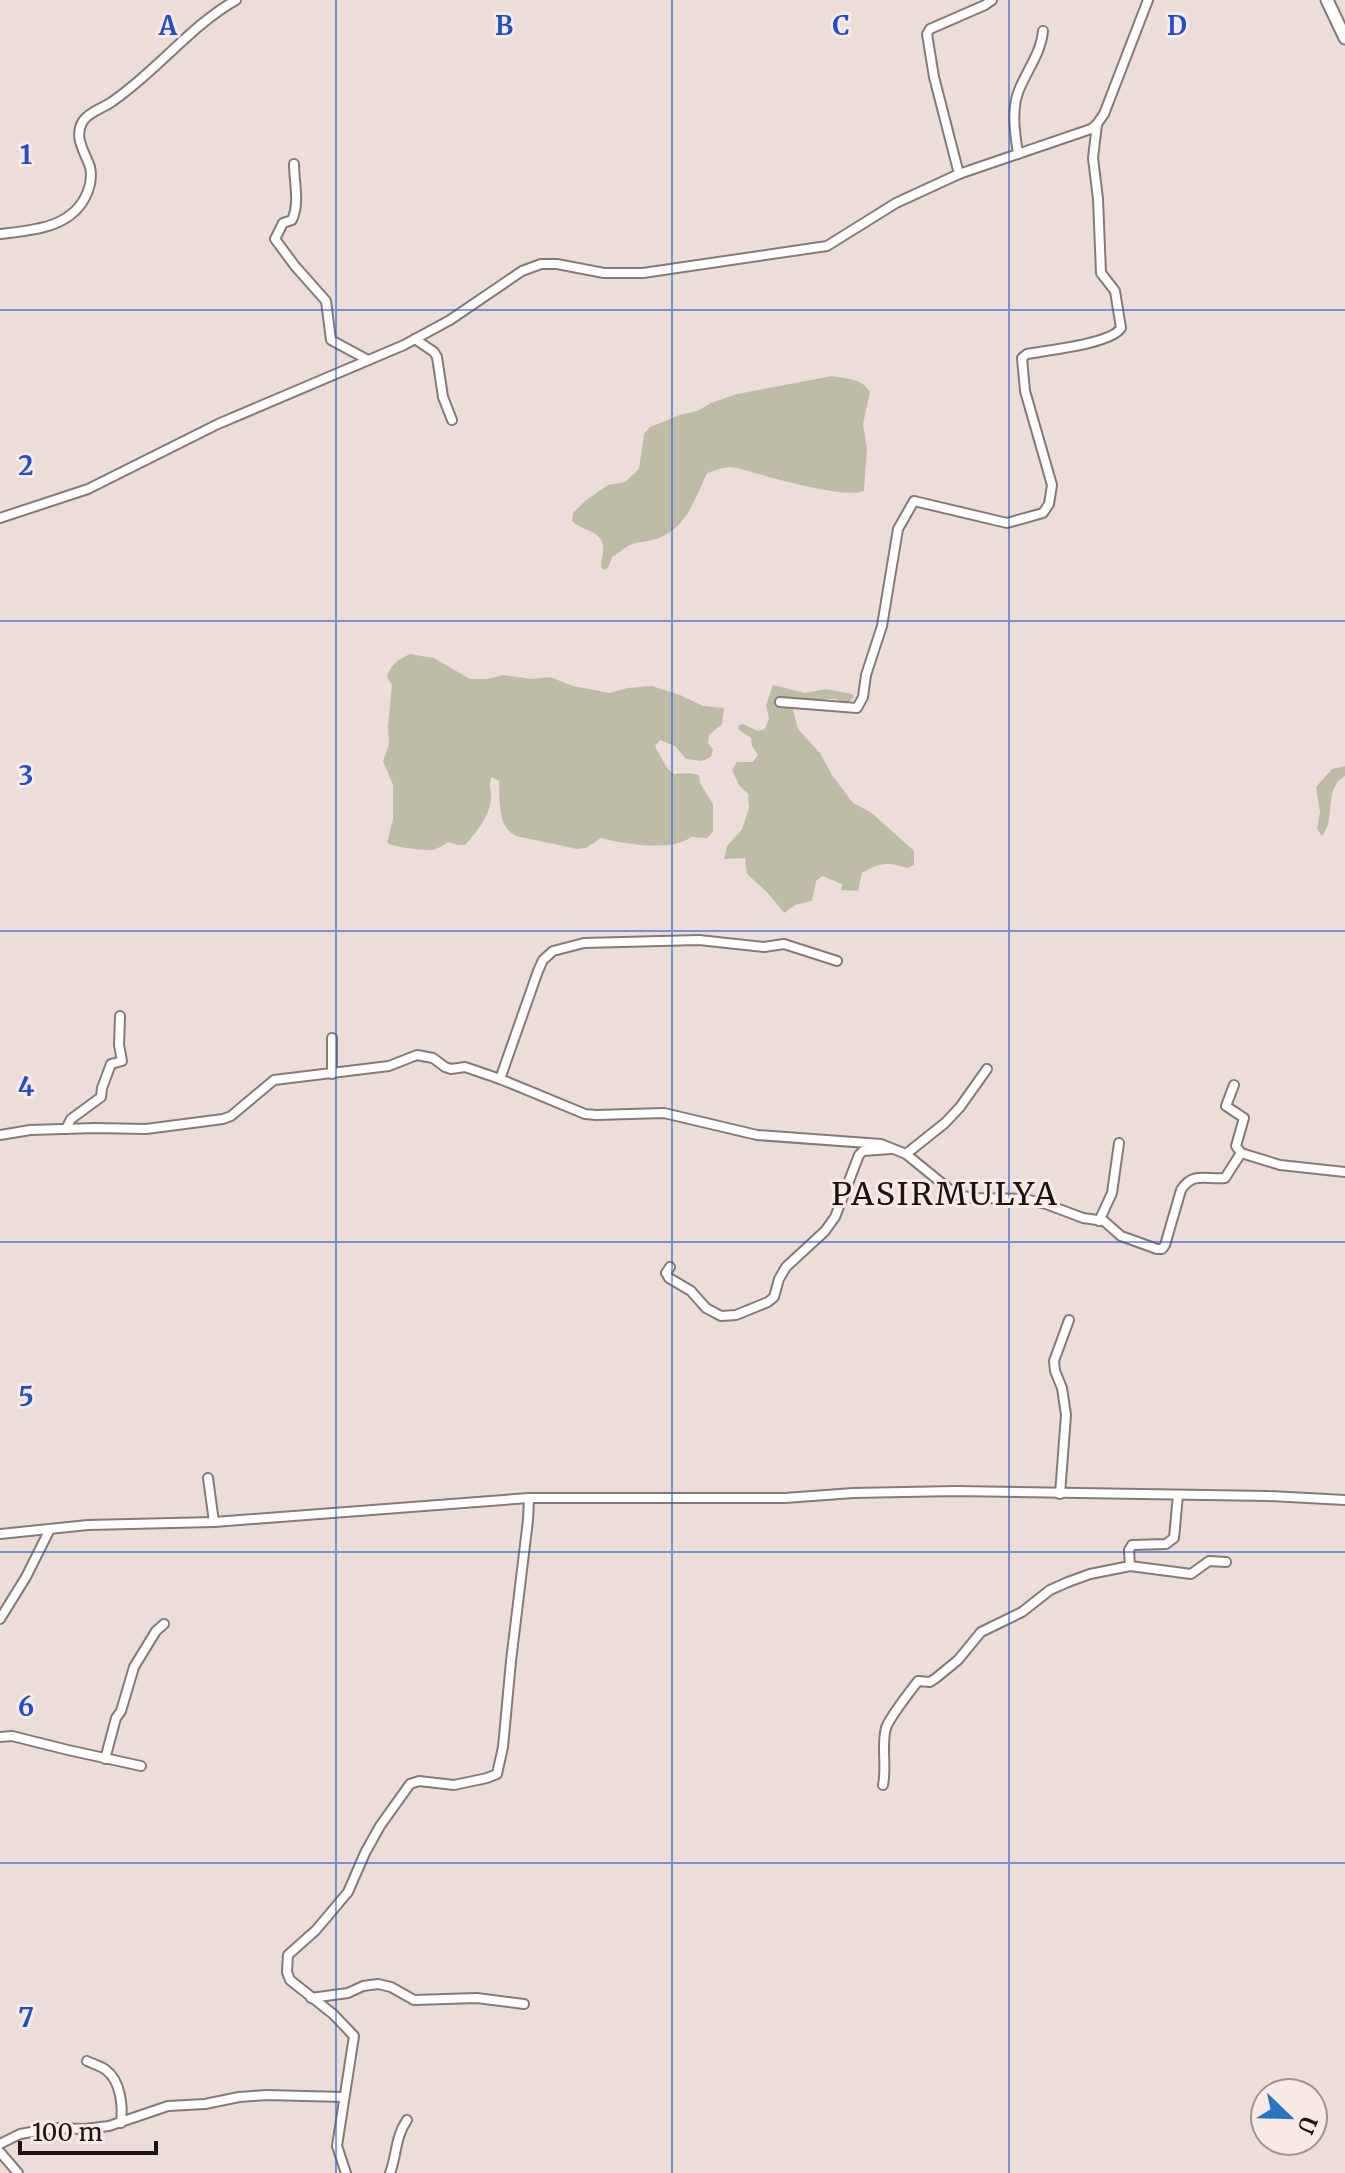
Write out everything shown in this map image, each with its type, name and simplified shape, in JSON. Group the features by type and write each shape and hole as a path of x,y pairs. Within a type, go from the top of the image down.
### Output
{"street":[{"path":"0,234 45,227 75,212 91,183 91,173 79,136 86,118 112,102 199,27 236,0"},
{"path":"959,174 934,77 927,34 930,29 992,0"},
{"path":"0,518 88,489 218,424 415,339 450,320 522,271 541,264 604,273 643,273 827,246 896,203 959,174 1091,129 1104,114 1148,0"},
{"path":"1329,1 1345,38"},
{"path":"1018,154 1015,105 1019,88 1042,42 1043,31"},
{"path":"780,702 857,708 863,697 866,675 882,626 898,529 914,501 1007,523 1043,513 1049,504 1052,485 1025,391 1022,358 1027,354 1091,343 1114,336 1121,328 1115,291 1101,273 1093,158 1097,124"},
{"path":"294,164 297,198 294,217 283,223 275,239 326,301 331,340 368,360"},
{"path":"415,339 437,357 443,397 452,420"},
{"path":"500,1079 538,971 543,960 553,951 584,943 699,940 755,947 792,945 837,961"},
{"path":"66,1129 71,1119 101,1097 111,1064 122,1061 120,1016"},
{"path":"332,1038 332,1074"},
{"path":"0,1135 30,1130 146,1129 223,1119 231,1116 274,1080 389,1066 417,1055 426,1056 451,1069 465,1067 500,1079 585,1114 664,1113 757,1135 881,1144 906,1154 958,1195 1025,1199 1046,1204 1083,1218 1104,1221 1121,1236 1162,1249 1185,1184 1197,1178 1225,1178 1241,1153"},
{"path":"906,1154 945,1123 987,1069"},
{"path":"1234,1085 1226,1106 1244,1118 1236,1144 1241,1153 1280,1165 1345,1172"},
{"path":"1099,1221 1112,1193 1119,1143"},
{"path":"670,1267 667,1275 691,1291 706,1308 721,1316 736,1315 768,1302 774,1297 786,1267 825,1231 835,1217 859,1155 867,1150 896,1149"},
{"path":"1060,1494 1066,1415 1054,1361 1069,1320"},
{"path":"208,1478 214,1522"},
{"path":"0,1534 88,1525 214,1522 529,1498 785,1498 956,1491 1345,1500"},
{"path":"1130,1566 1129,1550 1132,1545 1172,1541 1178,1495"},
{"path":"346,2173 337,2146 354,2036 333,2014 290,1980 288,1955 316,1930 348,1892 365,1853 410,1784 419,1781 454,1785 497,1774 503,1747 529,1498"},
{"path":"0,1619 21,1587 50,1529"},
{"path":"883,1785 888,1724 918,1681 930,1682 936,1678 958,1660 981,1632 1022,1612 1050,1590 1090,1574 1130,1566 1191,1574 1209,1561 1226,1562"},
{"path":"105,1759 134,1667 156,1631 164,1624"},
{"path":"0,1737 12,1736 141,1766"},
{"path":"311,1998 348,1993 378,1984 391,1987 414,2000 477,1998 524,2004"},
{"path":"87,2061 107,2070 113,2077 122,2102 121,2123"},
{"path":"0,2144 31,2132 121,2123 168,2106 266,2095 344,2097"},
{"path":"390,2173 396,2143 407,2120"},
{"path":"0,2152 18,2173"}],"shaded area":[{"path":"832,376 858,382 870,392 863,424 867,448 864,491 828,490 737,468 722,468 707,473 689,511 677,527 659,538 628,546 612,557 608,568 604,570 601,567 602,541 572,521 573,513 608,485 625,482 639,469 644,434 650,427 737,394"},
{"path":"410,654 434,658 470,679 503,675 532,679 550,677 573,686 610,693 652,686 703,706 724,708 722,724 709,735 708,743 713,749 711,757 702,761 686,759 675,746 660,740 655,746 667,768 674,774 699,775 700,783 713,804 713,832 707,838 691,837 683,842 660,845 601,838 586,848 577,849 516,836 505,826 499,781 492,777 486,816 465,845 449,842 426,850 387,843 393,819 393,785 383,761 389,744 392,685 387,677 396,663"},
{"path":"773,685 805,693 826,689 852,694 854,697 848,703 836,699 794,699 791,703 798,729 820,753 853,803 872,813 914,851 914,865 907,868 889,864 874,867 862,873 858,891 841,890 842,884 822,876 816,881 812,901 795,905 784,913 747,874 745,858 724,859 727,846 742,829 749,808 748,794 739,785 732,770 737,762 753,762 758,755 751,738 738,729 739,725 758,731 765,729 769,718 766,705"},
{"path":"1345,766 1345,776 1334,788 1329,821 1322,836 1317,829 1320,812 1316,787 1332,769"}],"district":[{"name":"PASIRMULYA","path":"945,1194"}]}
